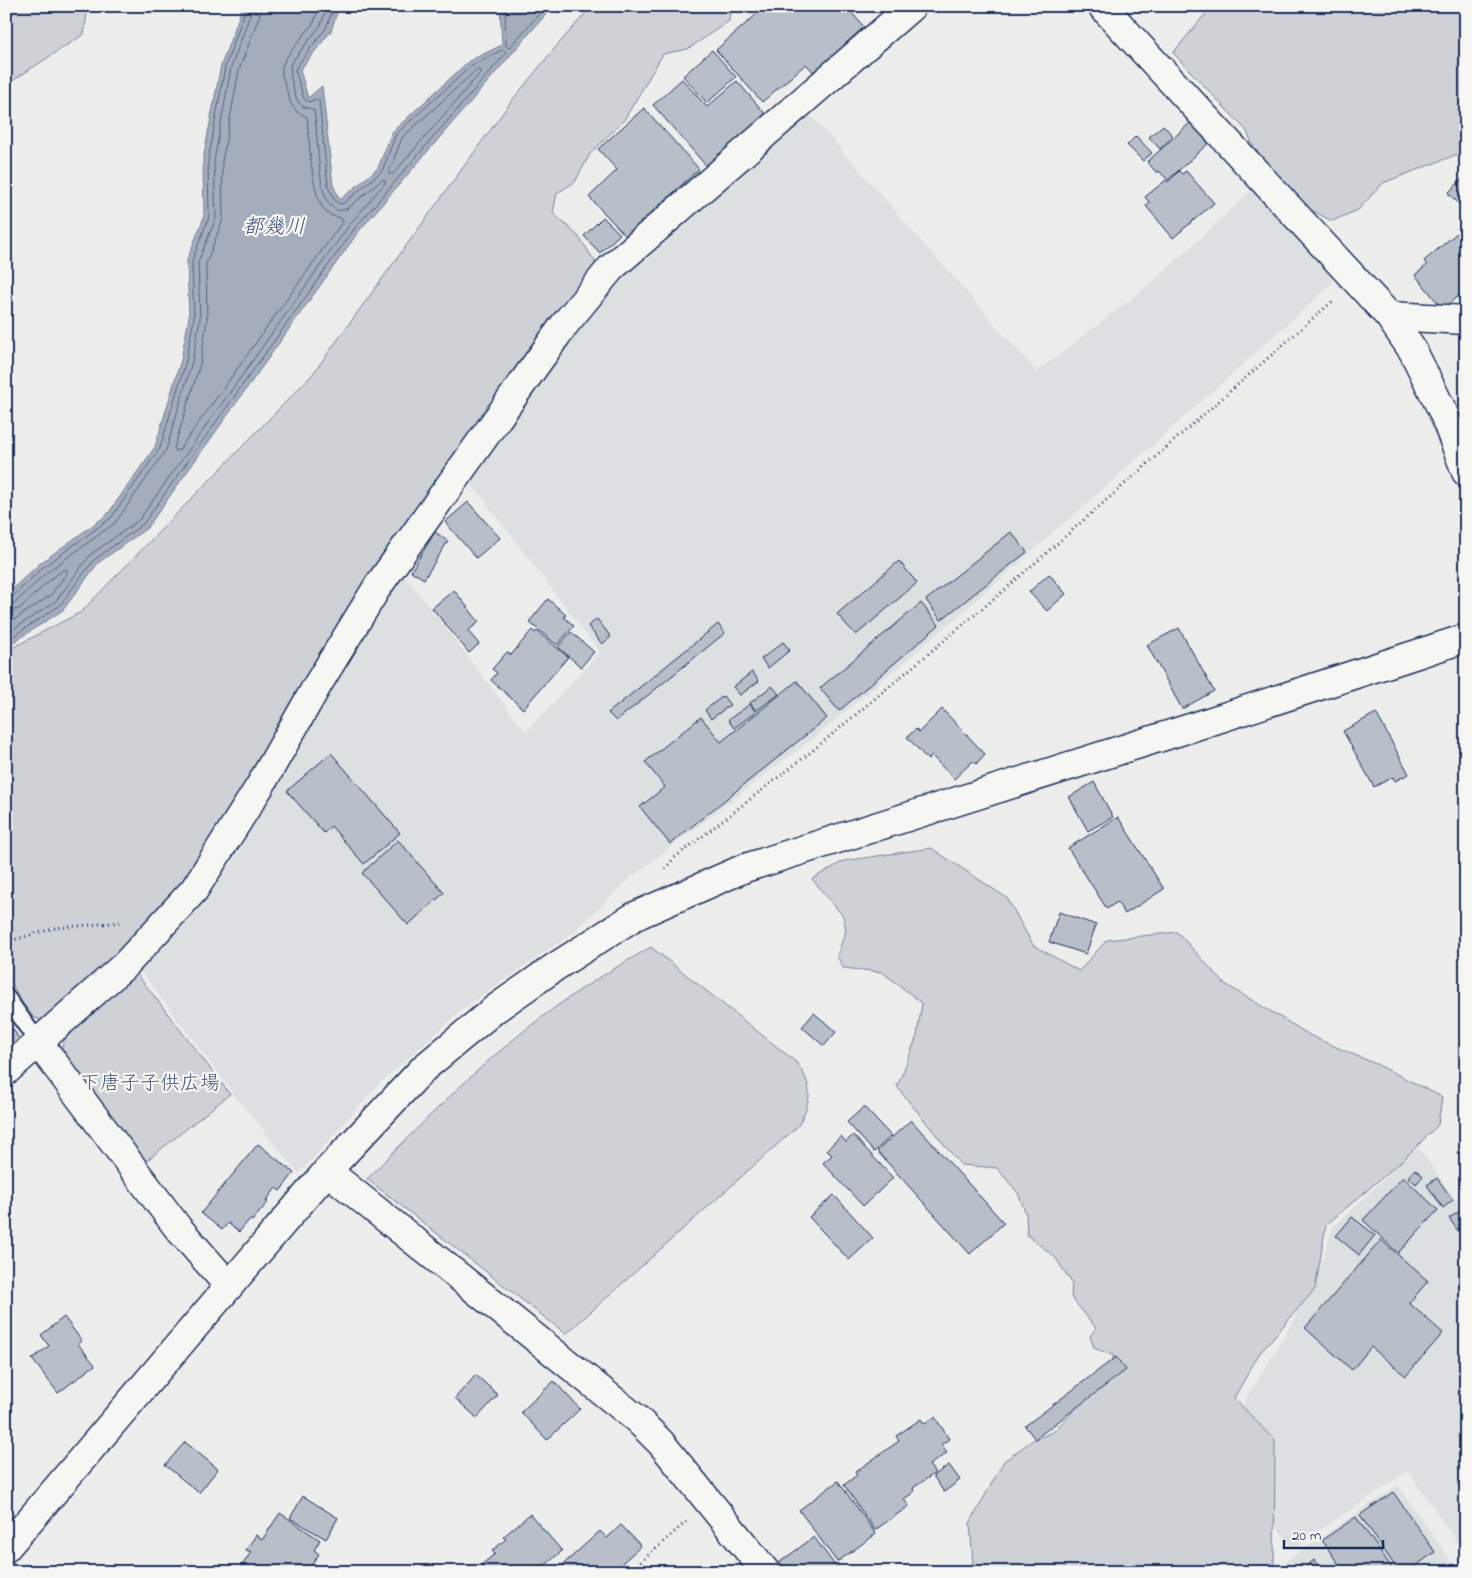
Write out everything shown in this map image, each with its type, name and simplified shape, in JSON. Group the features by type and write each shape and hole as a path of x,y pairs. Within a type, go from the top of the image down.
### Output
{"street":[{"path":"6,1071 126,964 194,890 260,786 318,684 378,586 564,324 611,268 912,6"},
{"path":"1102,6 1389,316 1413,351 1438,403 1466,472"},
{"path":"1389,316 1466,320"},
{"path":"6,1548 327,1171 424,1068 495,1009 555,967 635,916 745,868 1181,731 1466,638"},
{"path":"38,1042 178,1228 229,1286"},
{"path":"327,1171 638,1420 661,1443 766,1572"}],"lane":[{"path":"6,997 38,1042"}],"path":[{"path":"662,872 673,859 811,752 1002,592 1356,281"},
{"path":"6,942 55,928 122,921 160,927"},
{"path":"629,1572 708,1502"}],"shaded area":[{"path":"808,112 1037,372 1156,279 1254,188 1334,269 1332,284 1125,470 948,625 825,729 634,875 574,932 469,1004 379,1084 299,1174 236,1097 140,970 234,860 318,708 402,572 526,732 600,652 467,478 539,376 636,257"},
{"path":"1418,1147 1466,1214 1466,1555 1408,1471 1293,1549 1217,1446 1293,1322 1324,1257 1332,1228"},
{"path":"1398,1485 1459,1572 1270,1572"}],"green space":[{"path":"6,6 88,6 84,34 6,85"},
{"path":"592,6 730,6 729,21 688,49 663,54 624,120 590,154 575,182 557,193 553,213 578,236 595,261 595,293 396,573 254,813 52,1022 34,1018 22,1002 6,973 6,651 81,612 312,375 510,103"},
{"path":"1212,6 1466,6 1466,157 1458,154 1383,183 1358,210 1332,221 1300,204 1263,166 1246,130 1173,53"},
{"path":"931,848 1007,898 1033,945 1079,971 1107,940 1177,932 1225,984 1313,1037 1378,1065 1442,1097 1438,1125 1403,1160 1326,1225 1315,1289 1259,1354 1234,1398 1275,1441 1274,1572 968,1572 973,1564 970,1523 1004,1461 1033,1440 1053,1432 1077,1407 1104,1384 1114,1356 1094,1348 1090,1336 1096,1328 1071,1297 1072,1283 1055,1257 1027,1235 1026,1214 1018,1193 997,1168 961,1165 897,1087 917,1036 922,1003 882,972 843,968 837,956 846,930 843,916 812,879 844,861"},
{"path":"651,947 796,1062 806,1079 809,1093 808,1100 798,1126 566,1334 367,1179 437,1108 511,1041 575,994"},
{"name":"下唐子子供広場","path":"133,969 230,1094 140,1166 65,1063 62,1054 65,1039 71,1028 103,995"}],"water":[{"name":"都幾川","path":"243,6 339,6 331,31 300,70 308,98 322,86 333,185 340,200 378,168 392,132 469,61 502,45 500,6 516,6 518,12 522,6 553,6 359,231 147,528 98,563 63,610 6,647 6,595 39,564 107,515 155,447 181,360 189,317 187,260 204,217 203,160 221,65"}],"building":[{"path":"766,6 846,6 864,27 843,46 847,50 817,76 806,64 762,102 716,50"},
{"path":"712,50 736,77 707,103 683,76"},
{"path":"682,79 707,107 737,81 768,117 709,169 653,105"},
{"path":"644,108 699,169 626,236 589,197 617,170 598,149"},
{"path":"1192,121 1210,142 1168,180 1159,171 1157,173 1147,162"},
{"path":"1163,125 1173,136 1160,149 1149,137"},
{"path":"1136,136 1152,153 1143,161 1127,145"},
{"path":"1179,171 1182,174 1186,171 1214,203 1173,238 1146,206 1150,203 1145,197 1166,180 1168,182"},
{"path":"1466,175 1466,211 1448,193"},
{"path":"603,217 620,234 600,253 584,236"},
{"path":"1465,226 1466,290 1443,309 1415,275 1427,265 1424,261"},
{"path":"468,502 500,538 476,558 445,522"},
{"path":"435,532 448,541 424,579 411,571"},
{"path":"1011,532 1027,552 941,620 926,600"},
{"path":"899,561 917,583 856,635 837,614"},
{"path":"1049,574 1066,594 1047,611 1029,592"},
{"path":"454,590 479,622 468,631 479,644 469,653 432,608"},
{"path":"548,599 566,615 564,617 574,626 557,645 529,622"},
{"path":"921,603 939,625 839,711 820,688"},
{"path":"597,619 611,637 602,644 588,626"},
{"path":"718,624 725,633 616,721 608,713"},
{"path":"1179,628 1214,691 1182,709 1147,645"},
{"path":"532,630 535,633 537,631 568,657 523,709 491,680 497,673 492,669 507,652 511,655"},
{"path":"571,632 594,652 581,667 558,647"},
{"path":"783,642 790,650 768,668 761,659"},
{"path":"752,672 759,681 740,695 733,687"},
{"path":"797,681 827,718 670,844 640,807 665,787 645,762 701,717 721,742"},
{"path":"772,686 779,694 756,711 750,703"},
{"path":"723,696 730,705 711,719 705,710"},
{"path":"750,704 756,712 734,728 728,720"},
{"path":"942,709 985,754 976,764 973,761 954,779 932,756 928,760 907,737 916,729 919,732"},
{"path":"1376,713 1409,774 1395,781 1393,777 1374,787 1343,731"},
{"path":"331,753 400,833 364,864 331,826 324,833 287,791"},
{"path":"1094,782 1113,817 1088,831 1069,797"},
{"path":"1118,817 1164,889 1125,914 1117,902 1107,909 1068,848"},
{"path":"398,840 444,893 408,925 362,873"},
{"path":"1059,912 1096,925 1086,954 1049,942"},
{"path":"814,1013 836,1032 824,1046 802,1027"},
{"path":"13,1029 21,1042 6,1051 6,1033"},
{"path":"864,1107 891,1136 874,1152 847,1122"},
{"path":"911,1120 1004,1223 970,1254 877,1151"},
{"path":"853,1135 893,1178 863,1206 823,1163 832,1155 826,1150 841,1136 846,1142"},
{"path":"258,1144 294,1173 280,1191 276,1188 266,1201 268,1202 252,1221 250,1219 239,1232 228,1223 222,1230 201,1213"},
{"path":"1415,1169 1423,1176 1416,1184 1408,1177"},
{"path":"1403,1177 1438,1210 1398,1253 1363,1220"},
{"path":"1437,1178 1453,1200 1443,1208 1427,1185"},
{"path":"834,1195 873,1238 849,1260 809,1217"},
{"path":"1460,1211 1466,1220 1465,1241 1449,1218"},
{"path":"1352,1217 1375,1235 1359,1255 1336,1236"},
{"path":"1381,1240 1428,1281 1409,1303 1443,1333 1406,1376 1371,1347 1352,1370 1305,1328"},
{"path":"64,1317 82,1341 78,1344 95,1365 58,1393 32,1359 49,1346 41,1335"},
{"path":"1116,1357 1126,1370 1035,1439 1025,1426"},
{"path":"476,1375 498,1395 477,1418 455,1398"},
{"path":"554,1381 580,1409 547,1440 521,1412"},
{"path":"935,1417 949,1439 941,1445 947,1453 929,1465 935,1473 913,1488 914,1492 904,1499 909,1506 875,1530 844,1485 857,1475 855,1472 899,1441 896,1436 921,1419 924,1424"},
{"path":"185,1442 218,1469 199,1493 165,1465"},
{"path":"949,1465 960,1480 944,1492 933,1476"},
{"path":"838,1481 876,1534 837,1562 799,1510"},
{"path":"1393,1492 1435,1552 1407,1572 1399,1572 1360,1515"},
{"path":"303,1496 338,1518 326,1539 290,1518"},
{"path":"280,1513 320,1540 314,1550 319,1554 307,1572 241,1572 239,1570 251,1552 246,1550 256,1535 262,1540"},
{"path":"530,1514 562,1551 537,1572 487,1572 481,1565 495,1554 492,1551 506,1539 503,1537"},
{"path":"1356,1517 1395,1572 1344,1572 1322,1540"},
{"path":"621,1525 641,1546 612,1572 561,1572 558,1569 600,1531 607,1538"},
{"path":"814,1537 837,1568 831,1572 787,1572 780,1562"},
{"path":"1314,1560 1322,1572 1299,1572"}]}
